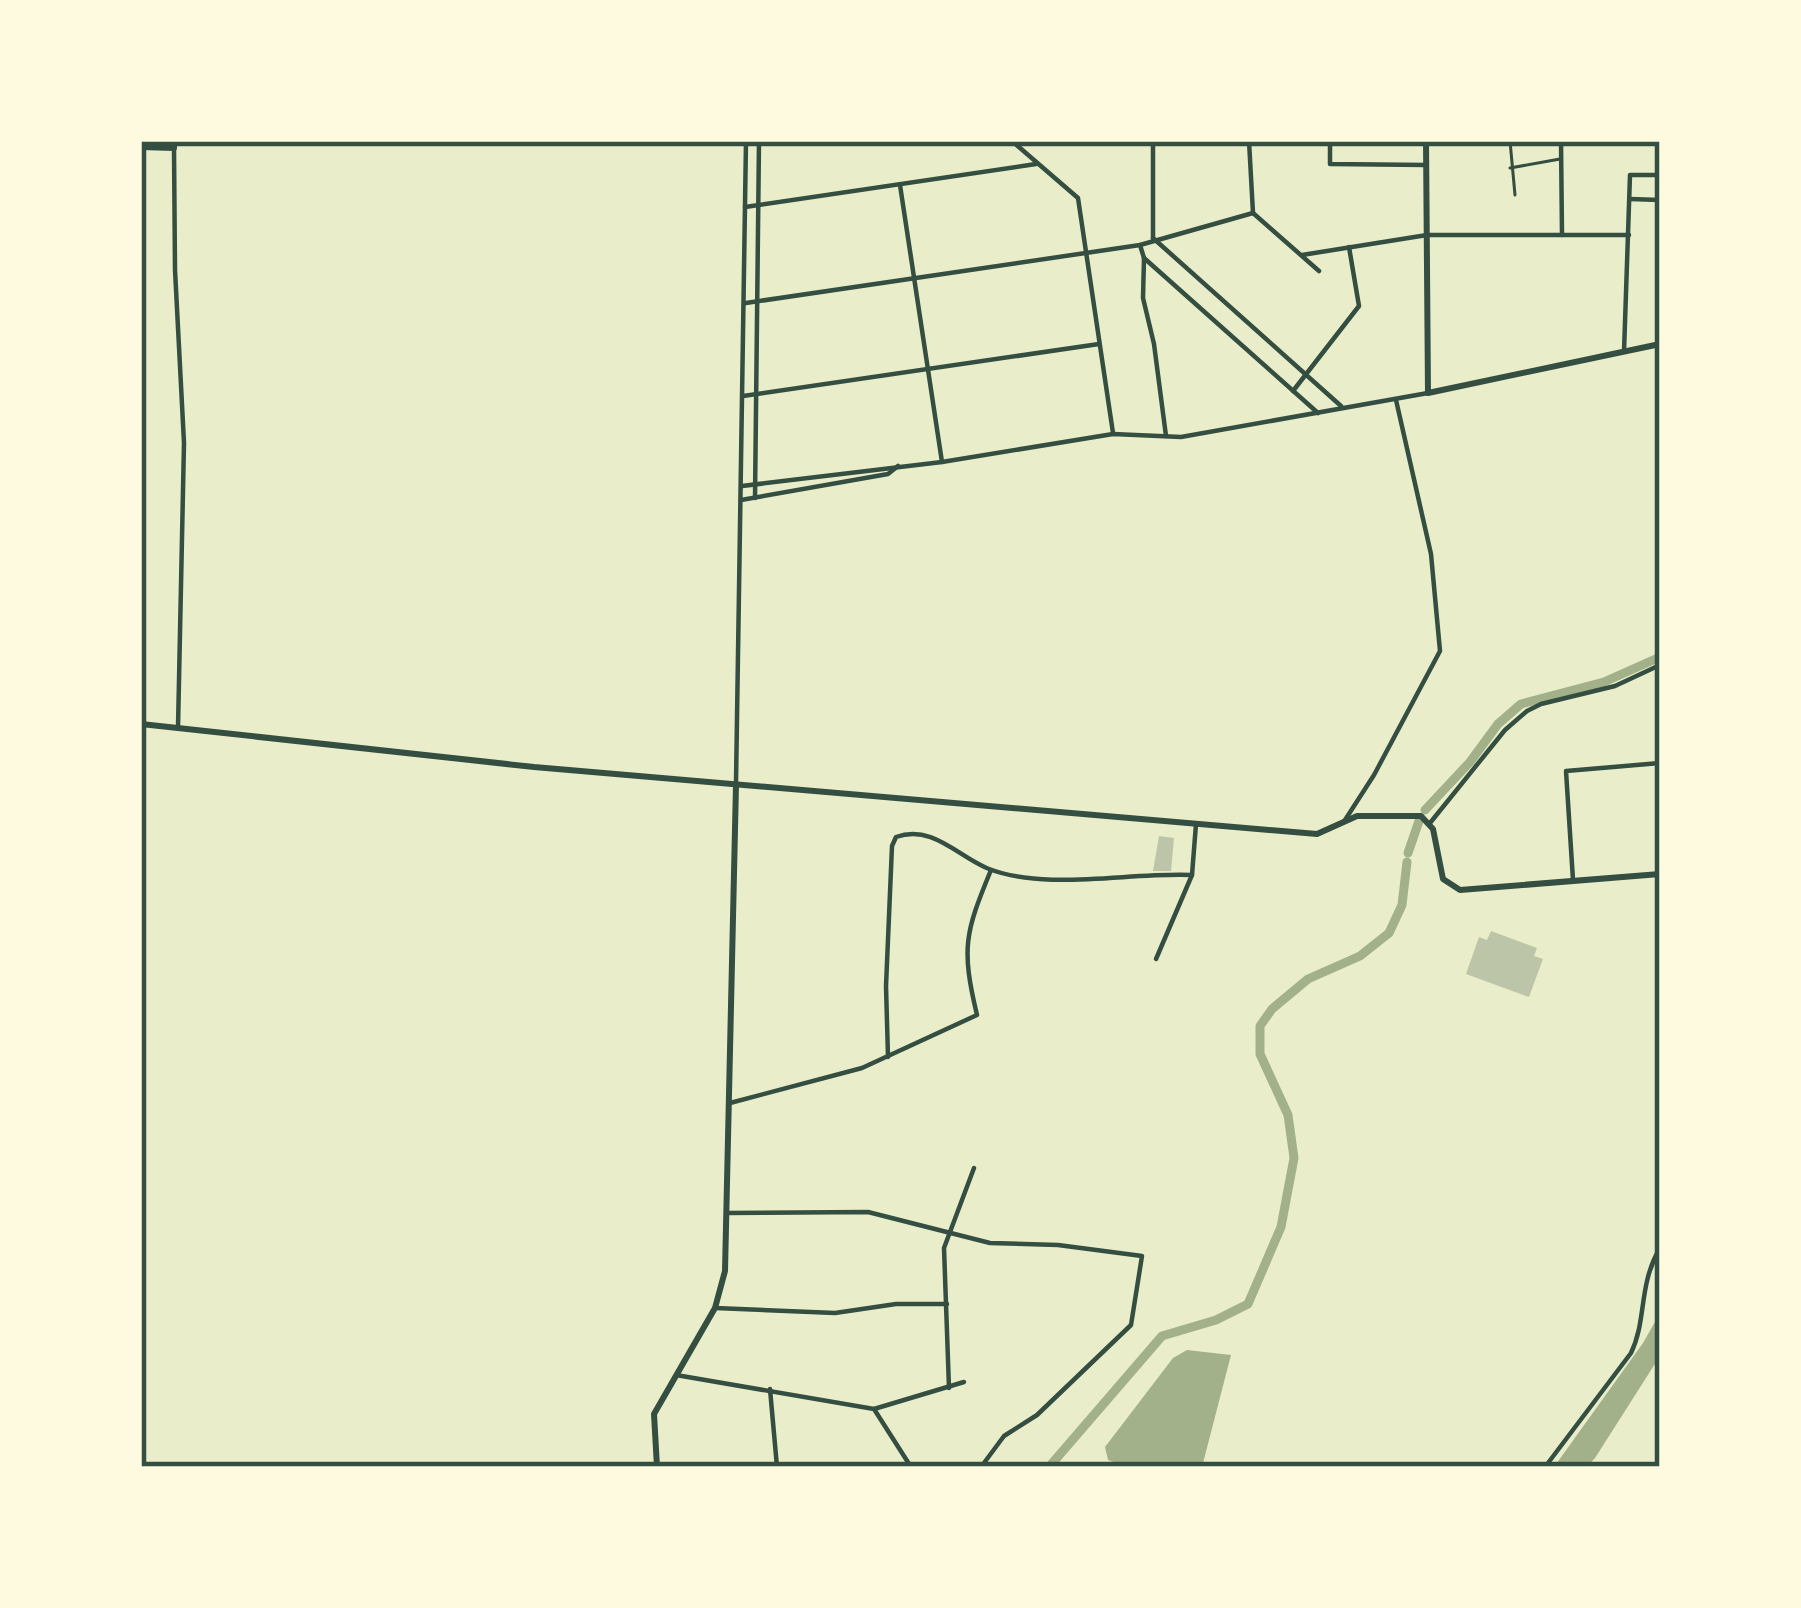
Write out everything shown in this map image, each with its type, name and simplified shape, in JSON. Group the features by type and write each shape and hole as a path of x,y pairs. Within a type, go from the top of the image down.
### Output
{"main road":[{"path":"1426,141 1428,393 1660,344"},
{"path":"141,147 174,144"},
{"path":"141,724 736,785 1317,834 1367,815 1415,814 1428,821 1443,879 1452,888 1660,874"},
{"path":"657,1467 654,1414 715,1308 725,1271 736,785"}],"street":[{"path":"736,785 746,141"},
{"path":"755,498 759,141"},
{"path":"1012,141 1078,198 1113,434"},
{"path":"1153,141 1153,238 1343,409"},
{"path":"1249,141 1253,213 1319,271"},
{"path":"1330,141 1330,164 1426,165"},
{"path":"1562,141 1562,235"},
{"path":"174,144 184,443 178,728"},
{"path":"745,207 1037,164"},
{"path":"1624,352 1630,175 1660,176"},
{"path":"900,185 943,462"},
{"path":"1630,199 1660,200"},
{"path":"744,304 1140,245 1253,213"},
{"path":"1302,255 1427,235 1628,235"},
{"path":"1140,245 1143,298 1166,438"},
{"path":"1293,392 1359,306 1349,247"},
{"path":"1144,258 1318,413"},
{"path":"743,396 1099,344"},
{"path":"742,486 943,462 1113,434 1166,438 1428,393"},
{"path":"1345,820 1374,776 1440,651 1431,554 1396,400"},
{"path":"741,500 889,474 899,466"},
{"path":"1428,821 1505,730 1527,711 1615,686 1660,664"},
{"path":"1574,880 1566,771 1660,763"},
{"path":"1156,959 1192,874 1196,824"},
{"path":"888,1057 886,986 896,837 921,835 940,840 991,870 1048,878 1192,874"},
{"path":"730,1103 862,1068 977,1015 965,940 991,870"},
{"path":"949,1388 944,1248 974,1168"},
{"path":"728,1213 868,1212 990,1243 1058,1245 1142,1256 1131,1325 1037,1415 1004,1436 982,1467"},
{"path":"1545,1467 1631,1353 1646,1271 1660,1247"},
{"path":"715,1308 835,1313 896,1304 947,1304"},
{"path":"675,1375 874,1409 964,1382"},
{"path":"770,1389 777,1467"},
{"path":"874,1409 911,1467"}],"lane":[{"path":"1510,141 1515,195"},
{"path":"1510,168 1561,159"}],"shaded area":[{"path":"1660,1313 1660,1356 1595,1458 1587,1467 1554,1467 1643,1343"},
{"path":"1187,1350 1231,1355 1202,1467 1127,1467 1108,1460 1105,1447 1173,1358"}],"building":[{"path":"1159,836 1174,838 1171,871 1153,871"},
{"path":"1491,931 1537,948 1534,956 1543,959 1529,997 1466,974 1479,937 1487,940"}],"waterway":[{"path":"1425,810 1498,724 1521,704 1604,682 1660,657"},
{"path":"1408,853 1419,821"},
{"path":"1049,1467 1162,1336 1216,1320 1248,1304 1281,1227 1294,1158 1288,1115 1260,1054 1260,1026 1272,1009 1308,979 1360,956 1389,933 1402,905 1407,862"}]}
